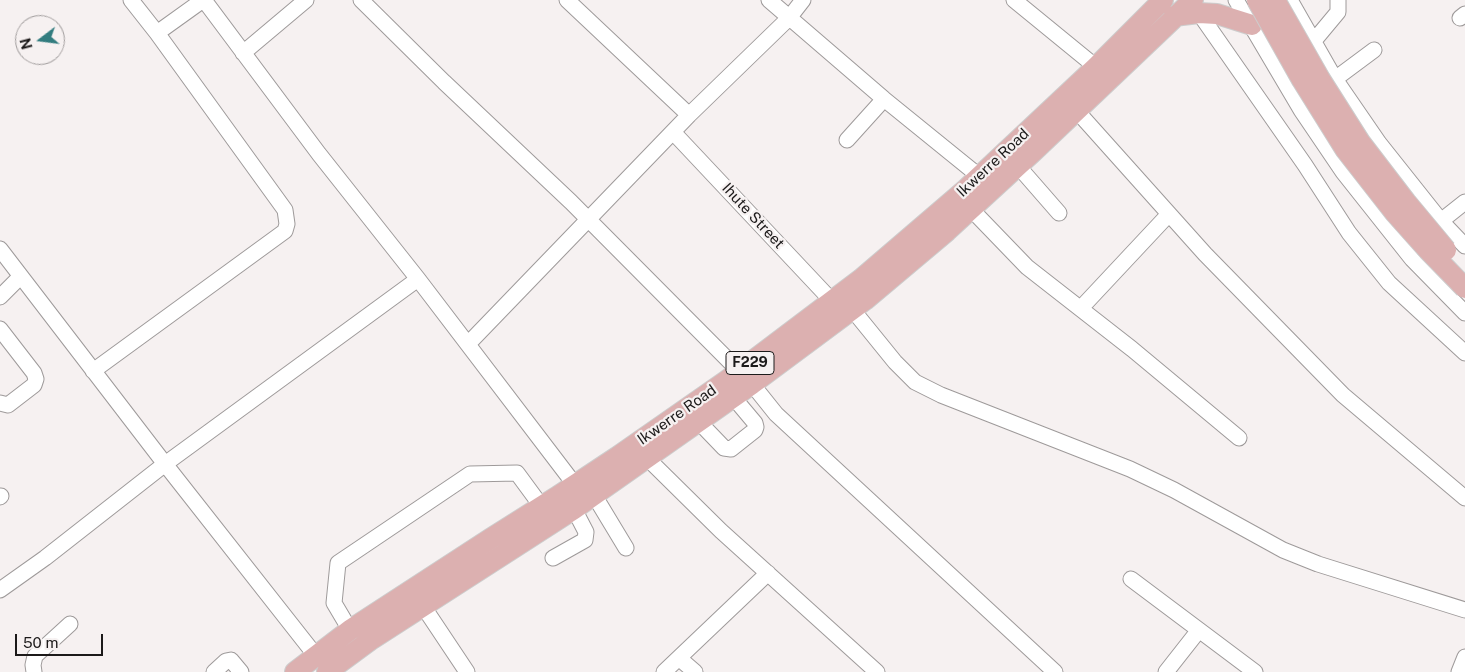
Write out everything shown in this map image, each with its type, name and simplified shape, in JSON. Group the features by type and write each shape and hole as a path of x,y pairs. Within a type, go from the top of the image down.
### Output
{"main road":[{"name":"Ikwerre Road","path":"295,672 333,665 574,509 734,398 745,378 979,176 1096,67 1163,0"},
{"path":"1256,0 1302,80 1345,149 1395,213 1465,288"},
{"path":"1275,0 1320,79 1360,142 1436,239 1465,269"},
{"name":"Ikwerre Road","path":"333,665 350,630 852,309 1018,166 1174,16 1196,6"},
{"path":"1196,6 1252,25"}],"street":[{"path":"93,371 285,231 287,224 285,210 131,0"},
{"path":"157,33 204,0 319,154 418,278 575,485"},
{"path":"243,53 306,0"},
{"path":"361,0 589,220 745,378 776,414 1055,672"},
{"path":"567,0 689,115"},
{"path":"769,0 884,99 979,176"},
{"path":"468,344 689,115 789,18 803,0"},
{"path":"1014,0 1096,67"},
{"path":"1236,0 1301,110 1343,172 1412,259 1465,313"},
{"path":"1290,0 1335,79 1379,143 1441,221 1465,246"},
{"path":"1315,45 1338,12 1338,0"},
{"path":"1196,6 1305,165 1349,233 1389,283 1465,353"},
{"path":"1277,69 1277,57 1289,45 1315,45"},
{"path":"1335,79 1374,50"},
{"path":"847,140 884,99"},
{"path":"1076,110 1205,254 1343,395 1465,498"},
{"name":"Ihute Street","path":"673,132 832,301"},
{"path":"1018,166 1059,213"},
{"path":"1441,221 1465,202"},
{"path":"970,209 1027,267 1081,308 1239,438"},
{"path":"1081,308 1169,214"},
{"path":"0,249 165,464 333,665"},
{"path":"0,297 20,277"},
{"path":"0,590 38,563 165,464 418,278"},
{"path":"852,309 895,362 915,382 941,395 1130,469 1174,490 1283,550 1318,564 1465,610"},
{"path":"0,329 34,373 36,379 34,385 8,405 0,403"},
{"path":"699,422 724,448 731,449 755,430 756,426 734,398"},
{"path":"647,458 721,531 877,672"},
{"path":"350,630 334,603 338,563 470,474 517,473 542,507"},
{"path":"594,495 626,548"},
{"path":"554,558 585,540 586,532 574,509"},
{"path":"664,672 680,659 768,573"},
{"path":"1131,579 1255,672"},
{"path":"423,606 467,672"},
{"path":"34,672 34,656 70,624"},
{"path":"1166,672 1199,630"},
{"path":"1459,672 1465,657"},
{"path":"680,659 695,672"},
{"path":"214,672 226,661 231,660 241,672"}]}
